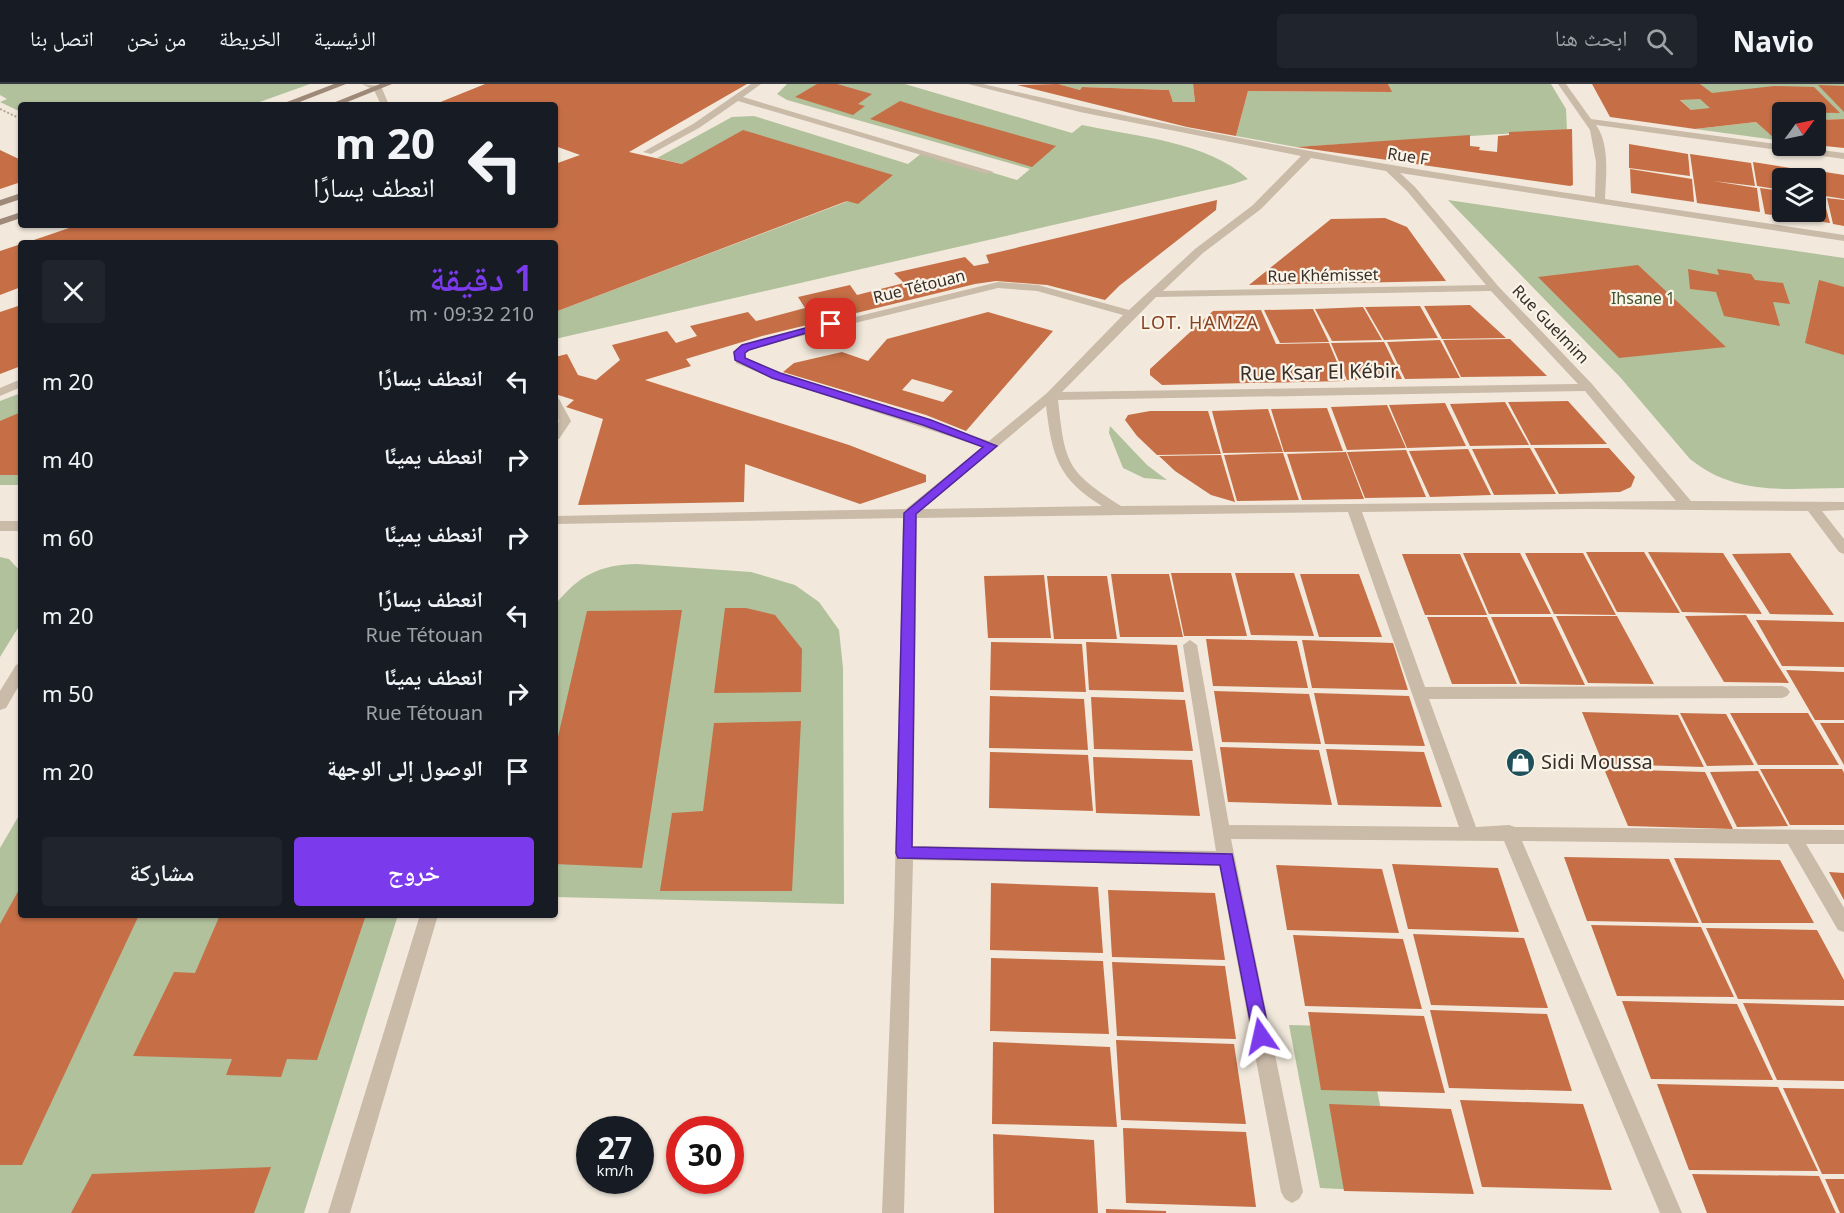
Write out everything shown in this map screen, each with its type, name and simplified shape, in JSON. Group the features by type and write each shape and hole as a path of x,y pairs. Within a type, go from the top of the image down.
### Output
{"main road":[{"path":"291,102 342,84"},
{"path":"340,102 388,84"},
{"path":"0,202 18,197"},
{"path":"0,222 18,215"}],"street":[{"path":"366,84 378,88 384,102"},
{"path":"648,152 696,126 757,84"},
{"name":"Rue F","path":"972,84 1161,129 1306,156 1844,238"},
{"path":"1562,84 1595,130 1601,162 1600,201"},
{"path":"736,98 989,172"},
{"path":"1589,121 1844,156"},
{"path":"893,1213 904,853 910,513 1051,396 1131,314 1199,251 1257,207 1306,156"},
{"name":"Rue Guelmim","path":"1389,168 1411,189 1494,288 1588,387 1687,505"},
{"name":"Rue Tétouan","path":"991,446 776,375 740,360 739,352 745,348 811,329 998,285 1038,288 1131,314"},
{"name":"Rue Khémisset","path":"1153,294 1494,288"},
{"path":"0,392 18,384"},
{"name":"Rue Ksar El Kébir","path":"1051,396 1588,387"},
{"path":"1051,396 1058,450 1069,475 1088,492 1117,509"},
{"path":"558,407 565,420 558,431"},
{"path":"1812,506 1844,549"},
{"path":"558,520 1117,509 1844,506"},
{"path":"1354,509 1469,832"},
{"path":"0,526 18,526"},
{"path":"1190,645 1226,858 1292,1192"},
{"path":"0,704 18,674"},
{"path":"1420,693 1782,692"},
{"path":"1223,832 1509,832 1844,837"},
{"path":"1509,832 1671,1213"},
{"path":"1793,837 1844,924"},
{"path":"904,853 1226,858"},
{"path":"339,1213 428,918"}],"path":[{"path":"0,109 18,118"}],"green space":[{"path":"0,84 310,84 259,102 18,102 18,111 0,102 7,99 0,95"},
{"path":"787,84 905,84 1072,133 1082,125 1170,142 1213,156 1248,179 558,338 558,311 846,202 657,158 732,117 754,116 908,164 923,152 1017,180 1030,169 787,100 777,94"},
{"path":"1058,84 1193,84 1195,102 1173,102 1169,90 1082,87 1080,90"},
{"path":"1388,84 1551,84 1566,109 1567,130 1296,147 1236,136 1248,91 1391,92"},
{"path":"1664,84 1844,84 1844,119 1826,120 1826,102 1772,102 1772,111 1691,110"},
{"path":"1756,122 1772,136 1772,139 1695,129"},
{"name":"Ihsane 1","path":"1448,200 1844,258 1844,488 1783,489 1745,485 1726,480 1690,459 1620,377"},
{"path":"18,394 18,485 0,485 0,401"},
{"path":"1110,426 1147,465 1167,480 1144,478 1123,468 1109,433"},
{"path":"0,557 9,559 18,569 18,628 0,657"},
{"path":"624,565 751,572 795,585 819,602 839,630 843,668 844,904 558,897 558,602 581,579 601,570"},
{"path":"18,817 18,918 397,918 304,1213 0,1213 0,848"},
{"path":"1289,1025 1364,1027 1398,1192 1320,1188"}],"building":[{"path":"485,84 747,84 629,152 682,164 743,130 893,175 858,204 847,201 558,311 558,240 34,240 69,228 558,228 558,163 580,155 558,147 558,102 440,102"},
{"path":"817,84 837,84 872,94 858,104 865,106 853,115 795,97"},
{"path":"1058,84 1080,90 1082,87 1169,90 1173,102 1195,102 1193,84 1388,84 1392,92 1248,91 1236,136 1187,127 1017,85"},
{"path":"1592,84 1700,84 1712,93 1774,86 1814,87 1840,113 1826,113 1826,102 1772,102 1772,136 1756,122 1695,129 1610,117","holes":["1700,99 1710,108 1691,110 1680,100"]},
{"path":"1818,85 1844,86 1844,112"},
{"path":"900,101 1056,146 1032,167 870,119"},
{"path":"1844,119 1844,148 1826,146 1826,120"},
{"path":"1572,129 1573,185 1570,186 1296,147 1470,135 1470,146 1480,147 1479,150 1497,152 1498,136 1509,135 1509,132"},
{"path":"1629,144 1688,154 1690,176 1629,168"},
{"path":"0,150 18,159 18,183 0,189"},
{"path":"1690,154 1751,163 1755,186 1713,181 1757,188 1760,212 1697,203"},
{"path":"1753,162 1790,168 1772,168 1772,188 1757,186"},
{"path":"1630,169 1692,179 1694,202 1631,193"},
{"path":"1826,172 1844,175 1844,199 1826,196"},
{"path":"1760,188 1772,190 1772,215 1765,214"},
{"path":"1827,198 1844,200 1844,226 1833,224"},
{"path":"1217,200 1216,210 1119,286 1105,300 1047,285 996,281 975,284 762,336 686,359 691,366 645,380 849,445 926,475 926,482 860,504 745,464 744,502 578,505 603,419 566,407 574,400 558,395 558,356 567,354 578,375 596,380 620,360 612,345 667,331 676,343 697,336 690,326 748,312 756,321 805,308 798,297 850,285 857,295 904,283 894,273 965,257 974,266 989,263 986,255"},
{"path":"1826,208 1830,223 1823,222 1826,222"},
{"path":"1385,218 1407,227 1446,281 1249,285 1331,219"},
{"path":"18,245 18,288 0,295 0,251"},
{"path":"1638,265 1726,347 1619,358 1538,277"},
{"path":"1688,269 1719,275 1717,269 1751,274 1755,280 1783,283 1790,304 1773,302 1780,326 1724,316 1716,292 1690,289"},
{"path":"1819,280 1844,287 1844,355 1805,343"},
{"path":"1470,305 1506,338 1442,339 1424,306"},
{"path":"18,306 18,367 0,374 0,312"},
{"path":"1420,306 1438,338 1384,340 1365,307"},
{"path":"1363,307 1382,340 1332,341 1315,309"},
{"path":"1313,309 1329,342 1280,343 1264,310"},
{"path":"1261,310 1276,344 1329,343 1345,381 1162,385 1150,375 1150,369 1213,311"},
{"path":"988,312 1053,331 966,431 926,415 783,372 794,363 842,352 868,361 887,339","holes":["912,379 953,391 943,402 902,390"]},
{"path":"1510,339 1547,376 1461,377 1443,340"},
{"path":"1440,340 1460,378 1405,379 1387,342"},
{"path":"1384,342 1402,379 1347,380 1331,343"},
{"path":"1568,401 1607,444 1531,445 1508,402"},
{"path":"1505,402 1529,445 1470,446 1450,404"},
{"path":"1445,403 1466,446 1407,448 1389,405"},
{"path":"1387,405 1406,448 1347,450 1331,407"},
{"path":"1327,408 1343,451 1284,452 1271,409"},
{"path":"1268,409 1283,452 1223,453 1212,411"},
{"path":"1150,411 1208,411 1221,454 1157,455 1137,436 1125,420 1128,415"},
{"path":"18,413 18,475 0,475 0,421"},
{"path":"1530,448 1556,494 1494,495 1472,449"},
{"path":"1534,448 1609,448 1635,477 1631,487 1620,492 1559,494"},
{"path":"1468,449 1491,495 1430,497 1409,451"},
{"path":"1406,450 1426,497 1365,498 1347,452"},
{"path":"1346,452 1364,499 1302,500 1287,454"},
{"path":"1283,453 1299,500 1237,501 1224,455"},
{"path":"1221,455 1235,502 1211,495 1175,471 1159,456"},
{"path":"1586,552 1644,552 1680,613 1617,612"},
{"path":"1648,552 1723,553 1762,614 1682,612"},
{"path":"1463,553 1520,553 1551,614 1489,614"},
{"path":"1525,553 1583,553 1616,615 1554,614"},
{"path":"1790,553 1834,615 1770,614 1732,554"},
{"path":"1402,554 1460,554 1487,615 1425,615"},
{"path":"1171,573 1231,573 1247,636 1184,636"},
{"path":"1235,573 1294,573 1314,636 1251,635"},
{"path":"1111,574 1169,574 1183,637 1120,637"},
{"path":"1300,574 1359,574 1382,637 1319,637"},
{"path":"1044,575 1051,638 988,638 984,576"},
{"path":"1047,576 1107,576 1117,639 1054,639"},
{"path":"725,608 746,608 775,615 802,649 801,692 714,693"},
{"path":"682,610 642,868 558,864 558,737 587,611"},
{"path":"1746,615 1789,683 1724,682 1685,616"},
{"path":"1556,616 1617,616 1654,684 1588,683"},
{"path":"1427,617 1487,617 1517,684 1452,684"},
{"path":"1491,617 1552,617 1585,685 1520,684"},
{"path":"1756,620 1844,622 1844,667 1782,666"},
{"path":"1206,639 1297,641 1308,688 1213,686"},
{"path":"1302,640 1393,643 1408,690 1312,688"},
{"path":"991,642 1082,644 1086,692 990,690"},
{"path":"1086,642 1177,645 1184,692 1089,690"},
{"path":"1786,670 1844,672 1844,720 1815,720"},
{"path":"1214,691 1309,694 1321,744 1222,742"},
{"path":"1314,693 1409,696 1425,746 1325,744"},
{"path":"990,696 1084,699 1088,750 989,748"},
{"path":"1091,697 1185,700 1193,751 1094,749"},
{"path":"1582,712 1678,715 1704,767 1603,764"},
{"path":"1680,713 1726,714 1754,765 1707,766"},
{"path":"1730,713 1808,713 1839,765 1758,765"},
{"path":"801,721 792,891 660,891 672,813 703,811 714,723"},
{"path":"1820,723 1844,723 1844,765"},
{"path":"1220,747 1319,750 1332,805 1228,802"},
{"path":"1326,749 1424,752 1442,807 1338,805"},
{"path":"990,752 1088,755 1093,811 989,808"},
{"path":"1093,757 1192,760 1200,816 1096,813"},
{"path":"1604,769 1705,772 1733,829 1628,826"},
{"path":"1760,769 1842,769 1844,773 1844,825 1790,825"},
{"path":"1758,771 1788,826 1737,827 1710,772"},
{"path":"1564,857 1669,859 1699,923 1587,921"},
{"path":"1674,858 1780,860 1814,923 1702,923"},
{"path":"1392,864 1498,868 1519,932 1408,929"},
{"path":"1276,865 1382,869 1399,933 1287,930"},
{"path":"1829,872 1844,873 1844,900"},
{"path":"991,883 1098,887 1103,953 990,950"},
{"path":"1108,890 1215,893 1225,960 1112,957"},
{"path":"18,891 18,918 138,918 22,1165 0,1165 0,924"},
{"path":"219,918 365,918 317,1060 287,1059 281,1077 226,1075 232,1059 133,1056 174,972 195,973"},
{"path":"1591,925 1701,927 1734,997 1617,996"},
{"path":"1706,928 1817,930 1844,980 1844,1000 1738,999"},
{"path":"1413,934 1524,938 1548,1008 1431,1005"},
{"path":"1293,935 1403,939 1422,1009 1305,1006"},
{"path":"991,958 1103,961 1109,1034 990,1031"},
{"path":"1112,962 1225,966 1236,1039 1117,1036"},
{"path":"1622,1001 1737,1004 1773,1080 1651,1079"},
{"path":"1743,1003 1844,1006 1844,1081 1777,1080"},
{"path":"1430,1010 1547,1014 1572,1091 1449,1088"},
{"path":"1308,1012 1424,1016 1445,1093 1321,1090"},
{"path":"1116,1040 1234,1044 1246,1124 1121,1120"},
{"path":"993,1042 1110,1047 1117,1127 992,1124"},
{"path":"1657,1084 1778,1087 1818,1171 1689,1170"},
{"path":"1783,1088 1844,1089 1844,1174 1822,1174"},
{"path":"1460,1100 1583,1104 1612,1190 1482,1187"},
{"path":"1329,1104 1451,1109 1474,1194 1344,1191"},
{"path":"1123,1128 1246,1132 1256,1207 1126,1203"},
{"path":"993,1134 1094,1140 1098,1213 994,1213"},
{"path":"271,1167 254,1213 71,1213 92,1174"},
{"path":"1692,1174 1819,1176 1836,1213 1707,1213"},
{"path":"1825,1179 1844,1179 1844,1213 1840,1213"},
{"path":"1106,1209 1166,1211 1166,1213 1106,1213"}],"place":[{"name":"Sidi Moussa","path":"1520,762"}],"district":[{"name":"LOT. HAMZA","path":"1200,323"}],"route":[{"path":"831,324 745,348 739,352 740,360 776,375 991,446 910,513 904,853 1226,858 1261,1036"}]}
